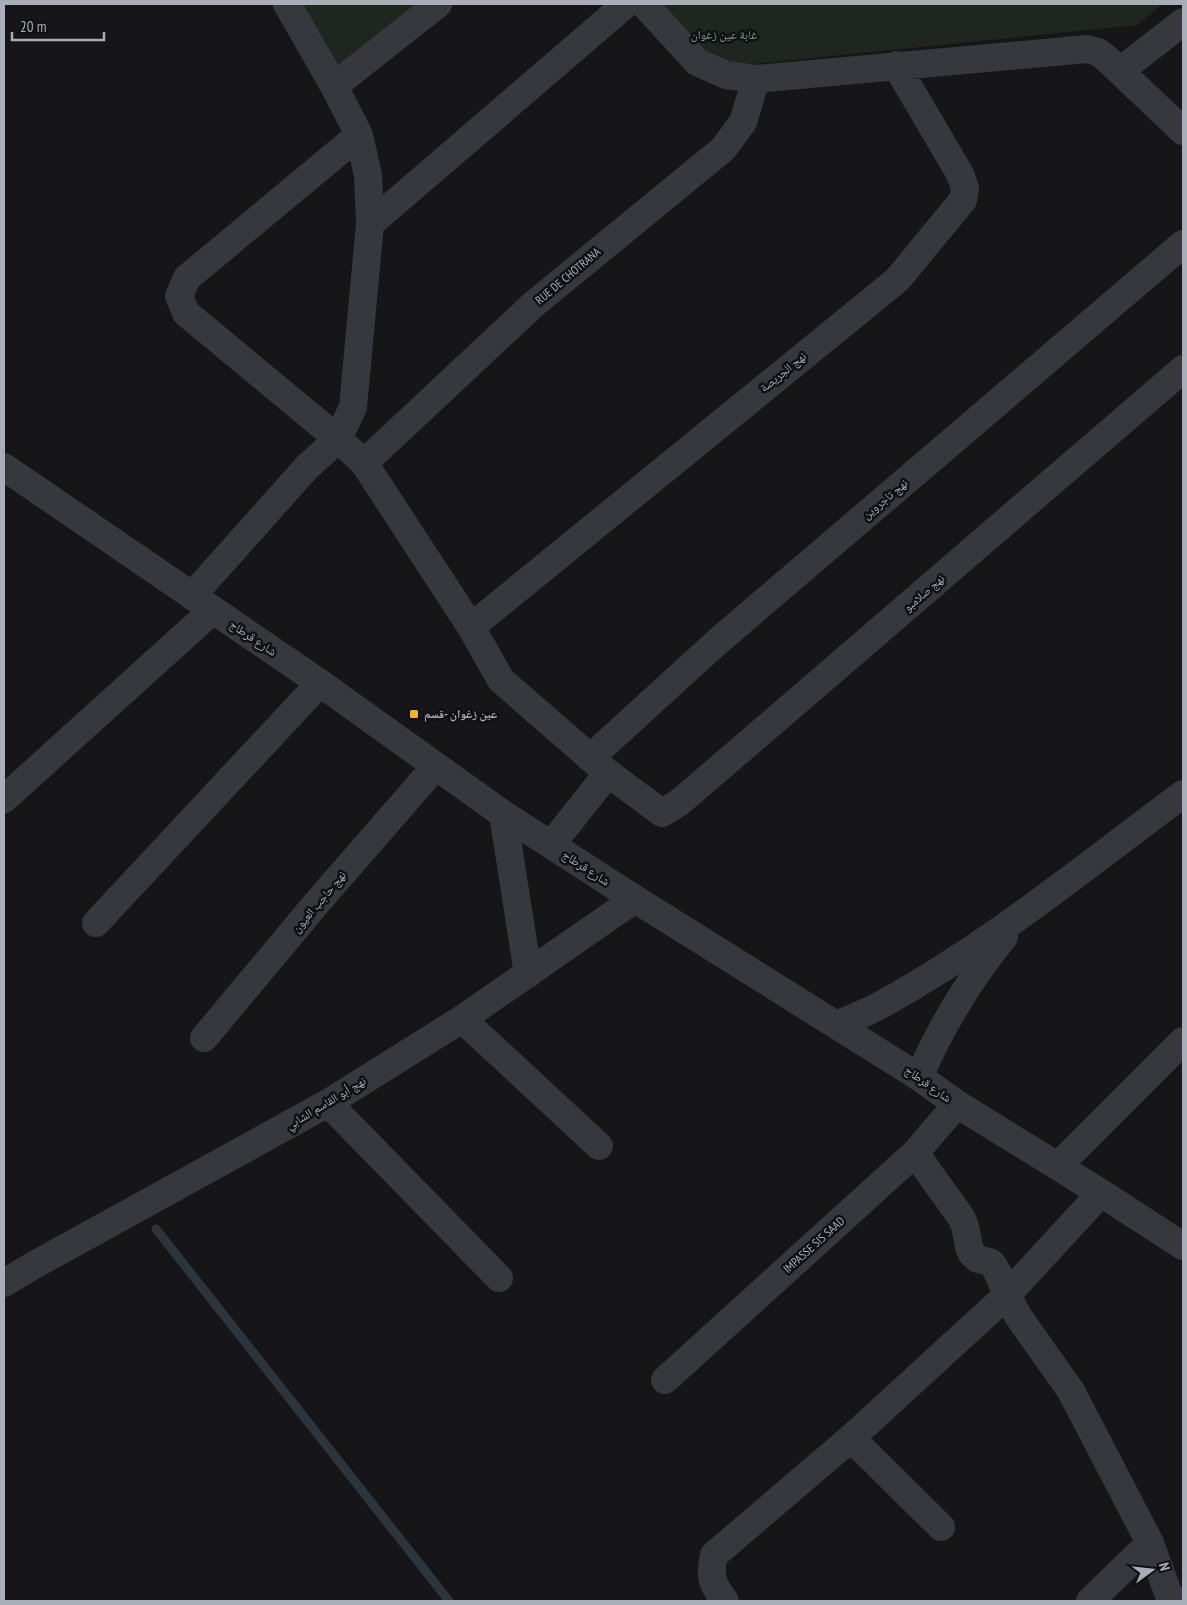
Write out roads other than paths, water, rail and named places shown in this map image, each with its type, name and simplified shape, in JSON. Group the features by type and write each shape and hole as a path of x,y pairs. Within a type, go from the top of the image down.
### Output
{"street":[{"path":"4,799 202,603 307,466 338,440 353,406 370,224 368,175 359,135 334,86 287,4"},
{"path":"334,86 438,4"},
{"path":"370,224 626,4"},
{"path":"644,4 697,62 726,75 756,79 1087,49 1098,52 1106,58 1183,131"},
{"path":"1120,71 1183,22"},
{"name":"نهج الجريصة","path":"471,627 896,280 963,200 965,188 960,174 896,65"},
{"name":"RUE DE CHOTRANA","path":"364,463 534,304 723,149 743,122 756,79"},
{"path":"359,135 187,278 179,296 186,313 364,463 471,627 502,680 599,765"},
{"name":"نهج تاجروين","path":"551,844 599,765 716,643 1183,244"},
{"name":"نهج صلامبو","path":"599,765 662,813 680,802 1183,369"},
{"name":"شارع قرطاج","path":"4,467 320,683 503,814 634,900 919,1077 957,1104 1183,1246"},
{"path":"96,923 320,683"},
{"name":"نهج حاجب العيون","path":"204,1038 315,905 435,767"},
{"path":"836,1025 882,1004 920,983 1024,913 1183,794"},
{"path":"503,814 528,974"},
{"name":"نهج أبو القاسم الشابي","path":"4,1283 328,1103 462,1019 634,900"},
{"path":"919,1077 933,1045 953,1009 982,964 1024,913"},
{"path":"462,1019 599,1146"},
{"path":"1058,1166 1183,1041"},
{"path":"328,1103 499,1278"},
{"name":"IMPASSE SIS SAAD","path":"664,1380 915,1153 957,1104"},
{"path":"915,1153 961,1217 972,1254 978,1259 990,1262 1000,1274 1007,1295 1018,1316 1071,1391 1150,1543 1168,1593 1175,1601"},
{"path":"724,1601 713,1586 710,1570 714,1556 850,1438 1007,1295 1101,1193"},
{"path":"850,1438 941,1527"},
{"path":"1090,1601 1150,1543"}],"waterway":[{"path":"156,1229 449,1601"}],"place":[{"name":"عين زغوان -قسم","path":"414,714"}],"park label":[{"name":"غابة عين زغوان","path":"724,35"}]}
